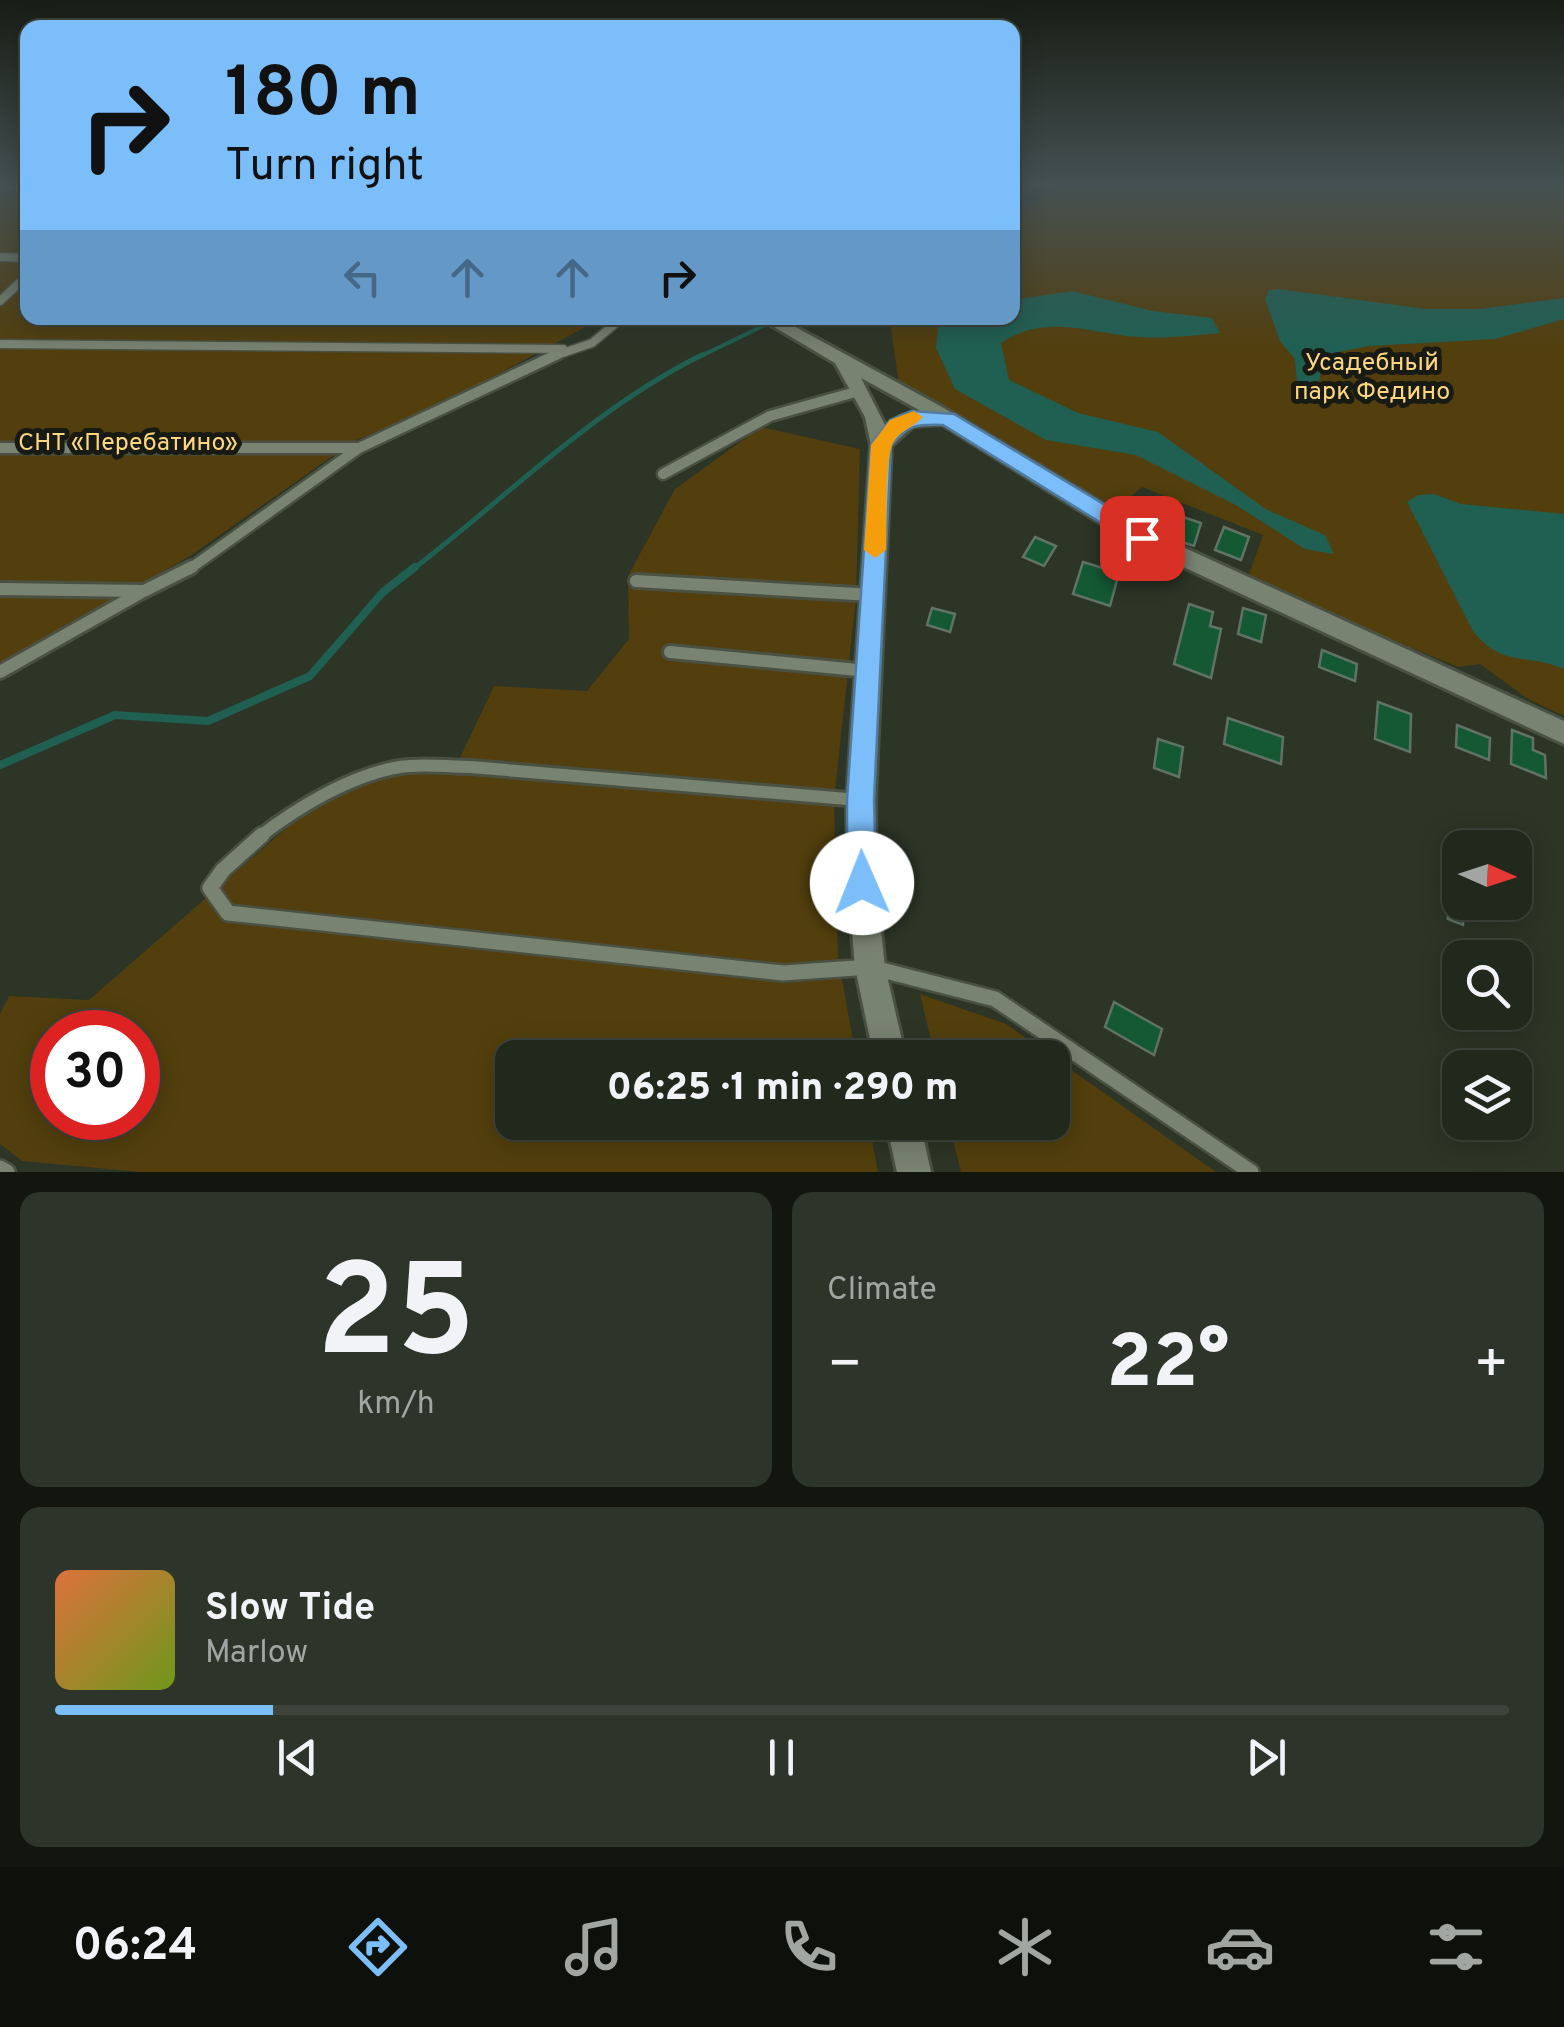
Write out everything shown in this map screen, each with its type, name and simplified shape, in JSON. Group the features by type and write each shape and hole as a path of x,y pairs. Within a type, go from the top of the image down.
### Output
{"street":[{"path":"780,325 948,419 1142,538 1564,733"},
{"path":"843,361 874,417 881,445 861,800 862,883 870,967 886,1040"},
{"path":"881,445 897,425 911,417 948,419"},
{"path":"907,1140 914,1172"}],"lane":[{"path":"0,301 20,282"},
{"path":"0,672 144,590 189,569 358,448 592,343 614,325"},
{"path":"0,344 573,349"},
{"path":"663,474 770,416 860,391"},
{"path":"0,448 358,448"},
{"path":"636,581 872,595"},
{"path":"0,589 144,590"},
{"path":"670,652 868,671"},
{"path":"861,800 471,767 401,768 388,770 276,824 221,868 210,888 228,913 782,972 870,967 994,998 1016,1009 1252,1172"},
{"path":"0,1168 7,1172"}],"green space":[{"name":"СНТ «Перебатино»","path":"0,241 20,241 20,325 589,325 448,401 354,441 193,554 0,667"},
{"name":"Усадебный парк Федино","path":"1020,241 1564,241 1564,716 1528,699 1480,664 1458,667 1247,580 1263,535 1142,487 1114,511 899,384 891,329 894,325 1020,325"},
{"path":"761,427 860,449 856,598 834,800 838,957 853,1040 495,1040 495,1140 872,1140 878,1172 140,1172 22,1161 0,1144 0,1014 9,996 89,1000 322,797 384,763 458,762 494,686 587,691 629,639 628,576 675,489"},
{"path":"920,994 1006,1024 1029,1040 931,1040"},
{"path":"1070,1069 1216,1172 961,1172 953,1140 1070,1140"}],"water":[{"path":"1269,290 1425,309 1480,309 1564,298 1564,319 1495,339 1369,346 1324,355 1316,398 1298,395 1295,359 1280,341 1265,299"},
{"path":"1072,291 1153,311 1212,318 1220,333 1150,337 1052,327 1018,334 1001,343 1009,380 1078,413 1158,432 1267,510 1325,535 1334,554 1305,549 1234,504 1136,455 1046,440 955,389 936,348 938,325 1020,325 1020,299"},
{"path":"1434,494 1461,504 1564,514 1564,669 1495,651 1473,631 1407,502 1418,495"}],"building":[{"path":"1168,512 1201,523 1194,546 1170,538 1171,533 1161,530"},
{"path":"1224,527 1249,537 1241,560 1215,550"},
{"path":"1035,537 1056,546 1044,566 1023,557"},
{"path":"1083,562 1119,573 1110,606 1073,594"},
{"path":"1189,604 1213,612 1210,626 1221,629 1211,678 1174,664"},
{"path":"932,608 955,614 950,632 927,625"},
{"path":"1243,608 1266,615 1261,642 1238,634"},
{"path":"1322,650 1357,664 1355,681 1319,667"},
{"path":"1378,702 1411,714 1410,752 1375,739"},
{"path":"1228,718 1283,737 1281,764 1224,744"},
{"path":"1457,725 1490,738 1489,760 1456,747"},
{"path":"1512,730 1533,738 1533,750 1545,755 1546,778 1511,764"},
{"path":"1158,739 1183,747 1179,777 1154,768"},
{"path":"1114,1002 1162,1029 1154,1055 1105,1027"}],"waterway":[{"path":"699,357 763,326"},
{"path":"412,570 589,426 704,354"},
{"path":"0,765 115,715 208,721 310,676 383,592 415,567"}],"slow traffic":[{"path":"875,550 881,445 897,425 914,417"}],"route":[{"path":"862,883 861,800 881,445 897,425 911,417 927,415 948,419 1142,538"}]}
